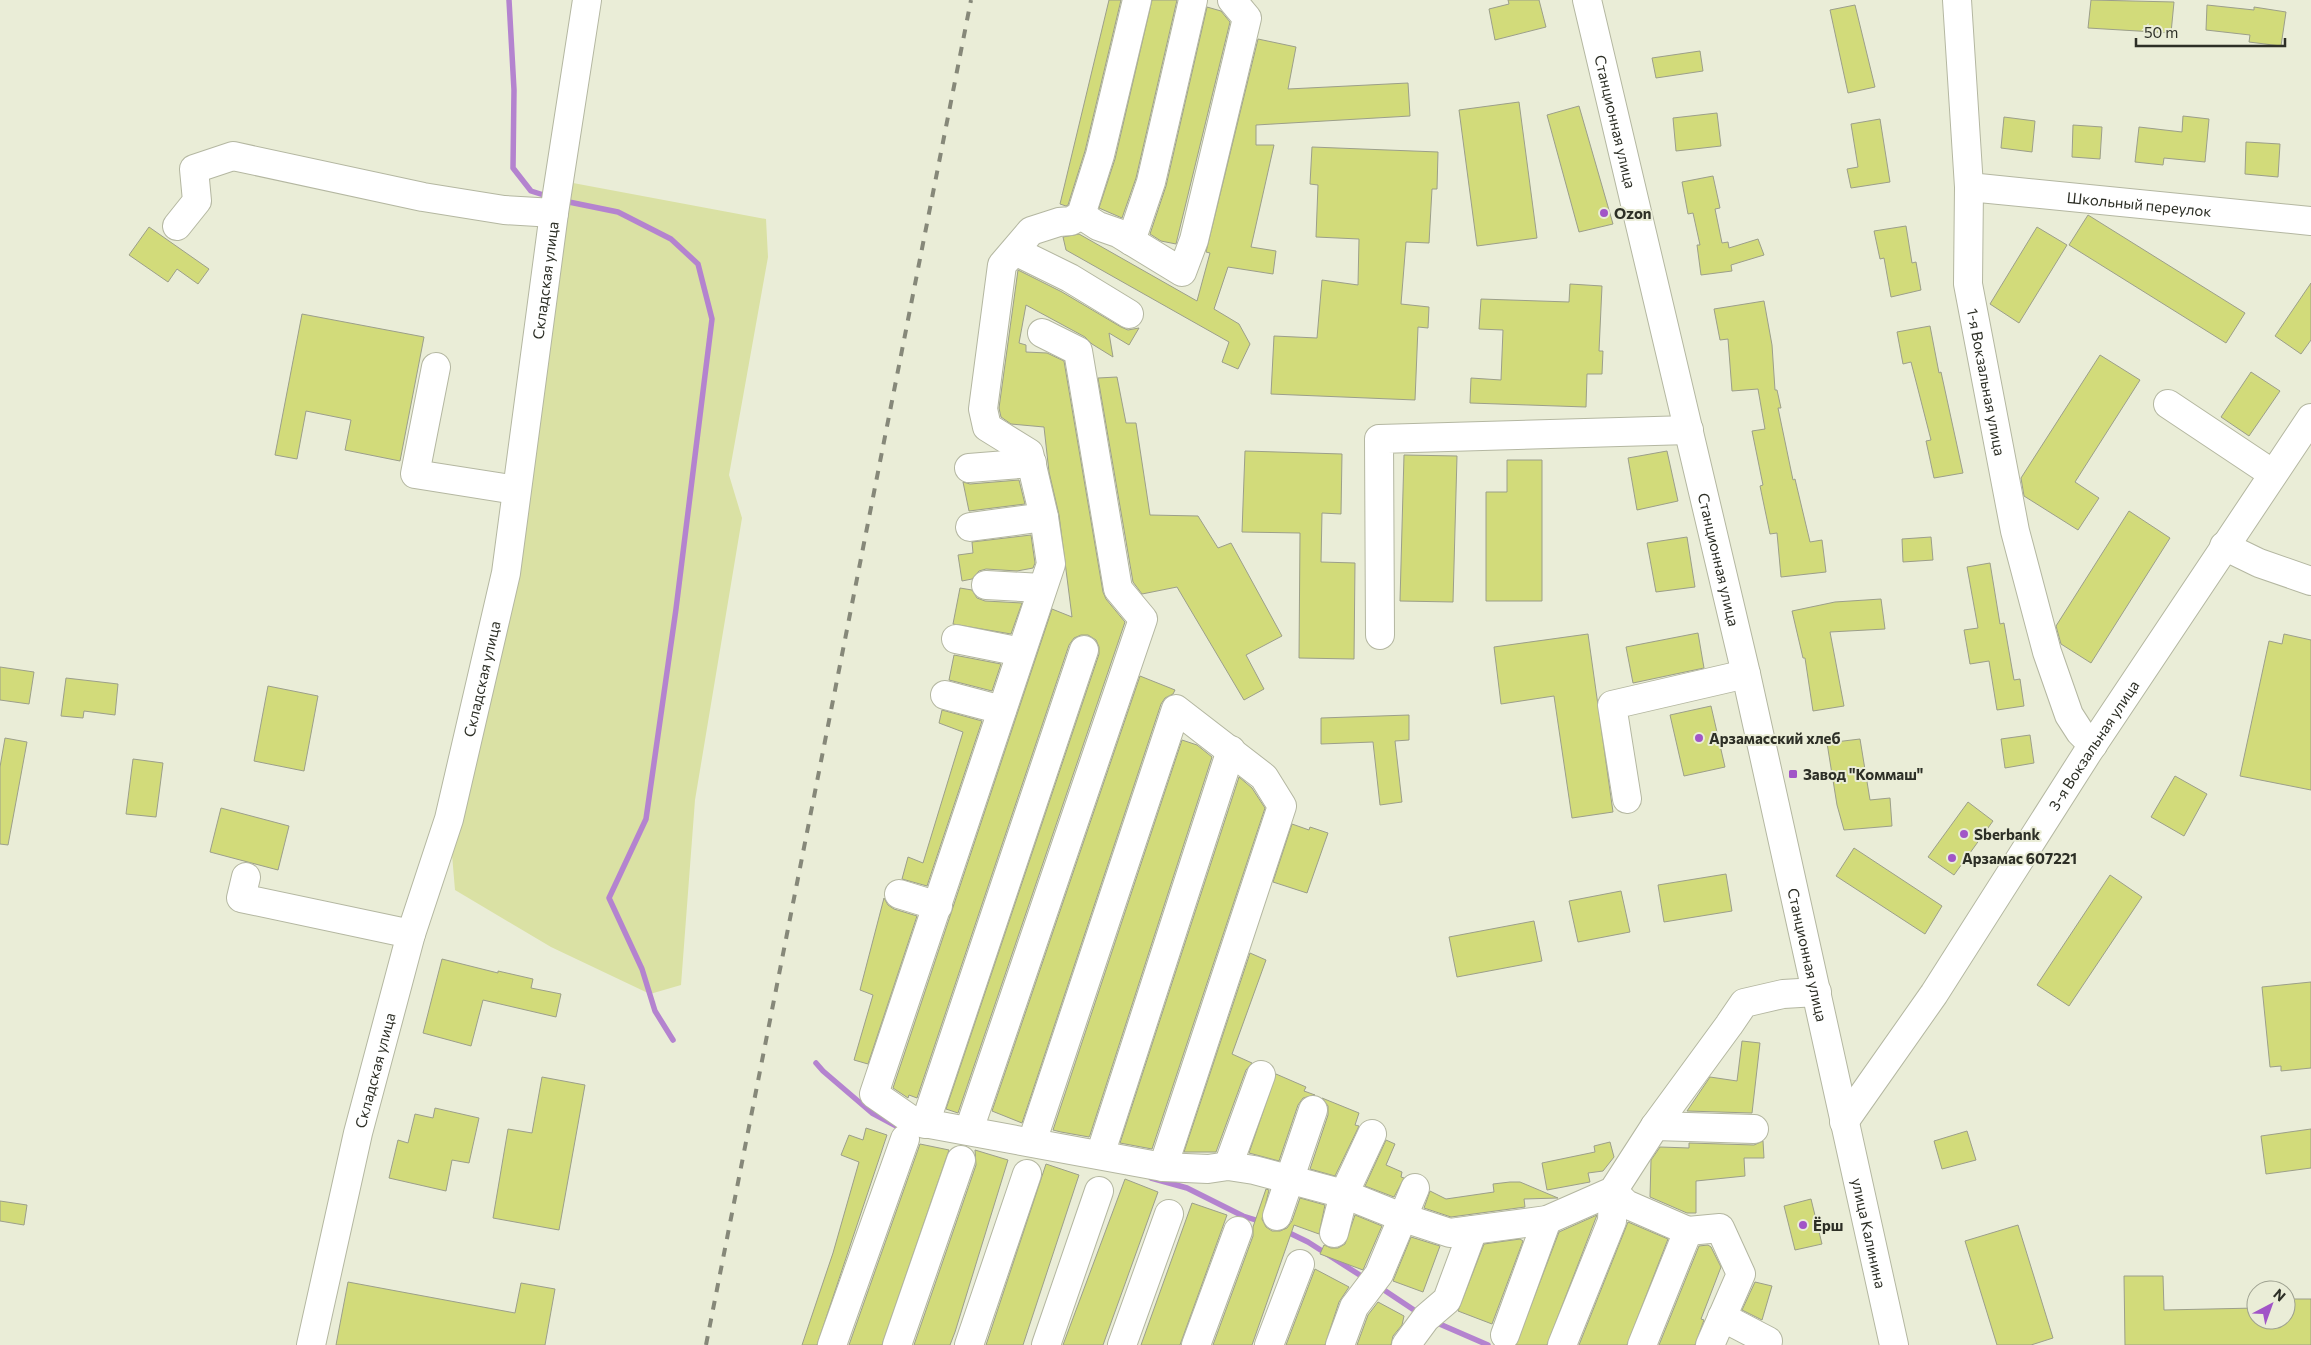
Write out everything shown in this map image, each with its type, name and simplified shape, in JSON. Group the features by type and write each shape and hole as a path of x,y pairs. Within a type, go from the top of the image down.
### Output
{"street":[{"name":"Складская улица","path":"311,1345 358,1133 411,934 450,819 506,573 516,490 541,326 554,214 587,0"},
{"path":"915,1131 914,1121 874,1094 938,906 1020,652 1051,564 1044,517 1029,453 987,427 983,410 1002,265 1031,232 1059,222 1071,221 1081,215 1100,155 1137,0"},
{"path":"1131,241 1151,182 1193,0"},
{"path":"1081,215 1087,221 1118,233 1182,272 1194,240 1247,18 1232,0"},
{"name":"Станционная улица","path":"1588,0 1746,674 1844,1122"},
{"name":"1-я Вокзальная улица","path":"1957,0 1969,187 1968,284 2015,531 2047,652 2069,715 2080,732 2093,745"},
{"path":"176,226 197,200 194,168 233,156 423,197 504,210 554,214"},
{"name":"Школьный переулок","path":"1969,187 2311,221"},
{"path":"1015,251 1070,278 1129,314"},
{"path":"969,1130 1143,619 1118,589 1078,351 1042,333"},
{"path":"436,367 415,474 516,490"},
{"path":"2168,404 2273,474"},
{"name":"3-я Вокзальная улица","path":"1844,1122 1934,994 2093,745 2311,418"},
{"path":"1380,635 1379,439 1688,430"},
{"path":"969,468 1032,464"},
{"path":"970,527 1044,517"},
{"path":"2224,546 2260,563 2311,581"},
{"path":"986,585 1042,588"},
{"path":"956,640 1020,652"},
{"path":"832,1345 915,1131 1084,650"},
{"path":"1628,799 1612,705 1746,674"},
{"path":"945,694 1002,710"},
{"path":"1032,1142 1176,709 1264,777 1282,806 1163,1167"},
{"path":"1100,1155 1231,750"},
{"path":"246,878 241,898 411,934"},
{"path":"899,894 938,906"},
{"path":"1562,1345 1612,1221 1613,1191 1655,1126 1744,1002 1783,994 1817,992"},
{"path":"1228,1166 1261,1075"},
{"path":"1277,1216 1313,1110"},
{"name":"улица Калинина","path":"1844,1122 1894,1345"},
{"path":"1655,1126 1754,1129"},
{"path":"915,1131 969,1130 1163,1167 1208,1169 1228,1166 1254,1170 1344,1194 1404,1218 1450,1233 1547,1220 1613,1191"},
{"path":"1334,1233 1344,1194 1372,1134"},
{"path":"897,1345 961,1160"},
{"path":"970,1345 1027,1174"},
{"path":"1340,1345 1354,1308 1379,1274 1415,1188"},
{"path":"1046,1345 1099,1191"},
{"path":"1613,1191 1626,1204 1688,1231 1720,1228 1741,1274 1710,1345"},
{"path":"1122,1345 1169,1214"},
{"path":"1505,1335 1547,1220"},
{"path":"1406,1345 1426,1318 1447,1300 1473,1230"},
{"path":"1196,1345 1238,1231"},
{"path":"1642,1345 1688,1231"},
{"path":"1269,1345 1300,1264"},
{"path":"1722,1317 1768,1341 1767,1345"}],"green space":[{"path":"573,183 766,219 768,257 729,475 742,518 695,800 681,985 650,994 551,947 455,890 449,819 516,490"}],"building":[{"path":"1109,0 1121,0 1085,151 1068,205 1066,206 1060,204"},
{"path":"1152,0 1177,0 1136,178 1122,218 1099,208 1115,159"},
{"path":"1508,0 1539,0 1546,27 1495,40 1489,9 1509,4"},
{"path":"2091,0 2174,2 2171,33 2088,28"},
{"path":"1855,5 1875,87 1848,93 1830,10"},
{"path":"2207,5 2254,10 2254,7 2286,12 2281,46 2249,42 2250,35 2206,30"},
{"path":"1207,7 1221,11 1230,22 1176,244 1161,241 1150,234 1166,186"},
{"path":"1258,39 1296,47 1288,89 1408,83 1410,116 1256,125 1256,145 1274,145 1251,247 1276,251 1273,274 1228,267 1214,309 1239,324 1250,344 1238,369 1222,362 1229,342 1066,250 1063,237 1079,234 1197,301 1210,253 1206,252"},
{"path":"1700,51 1703,71 1656,78 1652,58"},
{"path":"1519,102 1537,238 1477,246 1459,110"},
{"path":"1579,106 1613,224 1579,232 1547,115"},
{"path":"1717,113 1721,146 1676,151 1673,118"},
{"path":"2183,116 2209,119 2205,162 2164,158 2163,165 2135,162 2139,127 2182,132"},
{"path":"2004,117 2035,121 2032,152 2001,148"},
{"path":"1880,119 1890,182 1851,188 1847,169 1858,167 1851,124"},
{"path":"2073,125 2102,127 2100,159 2072,157"},
{"path":"2246,142 2280,144 2278,177 2245,174"},
{"path":"1312,147 1438,152 1437,189 1432,189 1429,243 1406,242 1401,304 1429,307 1428,328 1418,327 1415,400 1271,394 1274,336 1317,338 1322,280 1358,285 1359,239 1316,237 1318,185 1310,184"},
{"path":"1713,176 1720,208 1715,209 1722,243 1728,242 1729,248 1758,239 1764,255 1731,265 1732,271 1701,275 1697,245 1700,245 1693,213 1688,214 1682,182"},
{"path":"2088,215 2245,313 2226,343 2069,245"},
{"path":"1906,226 1912,263 1916,262 1921,290 1891,297 1884,258 1880,259 1874,231"},
{"path":"149,227 209,269 198,284 177,269 168,282 129,255"},
{"path":"2037,227 2067,245 2019,323 1990,304"},
{"path":"1018,270 1062,292 1121,327 1128,330 1139,328 1129,345 1109,333 1113,357 1092,344 1085,337 1026,305 1019,343 1026,345 1026,352 1047,353 1064,361 1103,592 1106,599 1125,622 958,1113 946,1109 1099,654 1096,640 1088,635 1074,638 1069,645 917,1098 909,1095 908,1098 893,1088 1052,609 1072,617 1059,515 1049,472 1044,427 1011,424 1001,417 999,408"},
{"path":"2311,283 2311,340 2301,354 2275,336"},
{"path":"1570,284 1602,286 1599,351 1603,351 1602,374 1587,374 1586,407 1470,403 1471,378 1501,380 1503,330 1479,329 1481,299 1569,302"},
{"path":"1764,301 1772,345 1775,390 1777,390 1781,408 1778,408 1793,480 1795,479 1810,542 1822,540 1826,572 1781,577 1777,533 1770,534 1760,486 1763,485 1752,431 1765,429 1758,389 1732,391 1728,339 1720,340 1714,309"},
{"path":"302,314 424,337 400,461 345,450 351,420 306,411 297,459 275,455"},
{"path":"1930,326 1939,373 1941,372 1963,473 1934,478 1926,441 1931,440 1911,362 1903,364 1897,332"},
{"path":"2100,355 2140,380 2075,482 2099,498 2078,530 2024,496 2021,478"},
{"path":"2251,372 2280,391 2249,436 2221,417"},
{"path":"1117,377 1126,423 1136,423 1150,515 1198,516 1218,548 1231,543 1282,636 1246,655 1264,689 1244,700 1177,587 1142,594 1133,582 1098,378"},
{"path":"1245,451 1342,454 1341,514 1322,513 1321,562 1355,563 1354,659 1299,658 1300,533 1242,532"},
{"path":"1667,451 1678,501 1637,510 1628,458"},
{"path":"1404,455 1457,456 1453,602 1400,601"},
{"path":"1507,460 1542,460 1542,601 1486,601 1486,492 1507,492"},
{"path":"1019,480 1025,504 969,511 963,482 970,484"},
{"path":"2129,511 2170,538 2091,663 2061,644 2056,626"},
{"path":"1031,535 1035,563 1033,568 1017,571 986,569 979,571 972,579 962,581 958,555 973,553 972,542"},
{"path":"1687,537 1695,587 1656,592 1647,543"},
{"path":"1931,537 1933,560 1903,562 1902,539"},
{"path":"1990,563 2000,624 2004,623 2014,680 2020,679 2024,706 1997,710 1989,661 1970,664 1964,630 1978,628 1967,567"},
{"path":"960,588 972,590 977,598 985,601 1022,603 1011,634 953,624"},
{"path":"1881,599 1885,629 1830,632 1844,706 1813,711 1805,658 1803,658 1792,611 1835,602"},
{"path":"1698,633 1704,668 1633,683 1626,647"},
{"path":"1588,634 1613,812 1572,818 1554,696 1501,704 1494,647"},
{"path":"2284,634 2311,640 2311,790 2240,776 2269,641 2282,644"},
{"path":"954,655 1001,664 992,691 949,680"},
{"path":"0,667 34,672 29,704 0,700"},
{"path":"1140,676 1175,690 1161,704 1022,1123 992,1111"},
{"path":"66,678 118,684 115,715 84,711 83,718 61,716"},
{"path":"268,686 318,696 304,771 254,761"},
{"path":"1711,706 1725,767 1684,776 1670,715"},
{"path":"942,710 982,721 927,886 902,879 908,857 923,863 963,732 939,723"},
{"path":"1409,715 1409,740 1395,741 1402,802 1380,805 1373,742 1321,744 1321,718"},
{"path":"2030,735 2034,763 2005,768 2001,739"},
{"path":"5,738 27,742 8,845 0,844 0,767"},
{"path":"1860,739 1870,800 1890,798 1892,826 1844,830 1837,805 1827,743"},
{"path":"1182,740 1197,745 1212,757 1090,1135 1089,1137 1053,1130"},
{"path":"133,759 163,763 156,817 126,814"},
{"path":"2175,776 2207,794 2184,836 2151,817"},
{"path":"1239,777 1252,788 1265,808 1152,1149 1120,1143"},
{"path":"1968,802 1993,821 1954,875 1928,857"},
{"path":"221,808 289,826 278,870 210,852"},
{"path":"1292,824 1309,830 1310,827 1328,833 1307,893 1273,882"},
{"path":"1854,848 1942,906 1925,934 1836,876"},
{"path":"1726,874 1732,911 1664,922 1658,885"},
{"path":"2110,875 2142,897 2069,1006 2037,985"},
{"path":"1621,891 1630,932 1578,942 1569,901"},
{"path":"884,898 888,905 894,909 917,916 868,1064 854,1060 873,995 860,990"},
{"path":"1534,921 1542,961 1457,977 1449,937"},
{"path":"1250,953 1266,960 1232,1054 1252,1063 1246,1070 1216,1152 1184,1152"},
{"path":"442,959 498,973 498,971 533,979 531,988 561,994 556,1017 483,1000 471,1046 423,1033"},
{"path":"2311,982 2311,1068 2281,1071 2281,1066 2270,1067 2262,987"},
{"path":"1742,1041 1760,1043 1752,1113 1687,1111 1710,1077 1737,1081"},
{"path":"1276,1074 1306,1087 1304,1091 1315,1095 1303,1098 1298,1105 1279,1161 1249,1153"},
{"path":"542,1077 585,1085 559,1230 493,1218 508,1129 532,1133"},
{"path":"1322,1098 1359,1113 1355,1125 1359,1126 1335,1176 1310,1169 1328,1115 1328,1106"},
{"path":"435,1108 479,1118 469,1163 452,1160 446,1191 389,1178 398,1140 408,1143 415,1114 433,1118"},
{"path":"866,1128 887,1135 817,1345 802,1345 833,1253 859,1162 841,1155 849,1135 863,1140"},
{"path":"2311,1129 2311,1168 2266,1174 2261,1136"},
{"path":"1967,1131 1976,1160 1942,1169 1934,1141"},
{"path":"1386,1140 1395,1144 1386,1165 1402,1172 1401,1177 1404,1178 1394,1197 1365,1186"},
{"path":"1763,1141 1764,1158 1744,1158 1745,1176 1696,1181 1696,1213 1687,1213 1650,1197 1651,1160 1660,1147 1689,1148 1689,1143 1754,1145"},
{"path":"1610,1142 1614,1157 1603,1171 1588,1173 1590,1182 1547,1190 1542,1163 1595,1152 1594,1146"},
{"path":"920,1144 949,1150 882,1345 849,1345"},
{"path":"975,1150 1008,1160 955,1332 950,1345 914,1345 976,1165"},
{"path":"1046,1164 1079,1175 1023,1345 986,1345"},
{"path":"1125,1179 1158,1192 1103,1345 1063,1345"},
{"path":"1520,1182 1558,1198 1524,1199 1525,1207 1451,1217 1424,1208 1430,1191 1446,1199 1494,1192 1493,1184"},
{"path":"1266,1189 1269,1190 1262,1219 1266,1227 1272,1231 1280,1231 1287,1228 1292,1221 1300,1198 1325,1205 1319,1234 1294,1225 1252,1345 1213,1345 1253,1236 1253,1227"},
{"name":"Ёрш","path":"1811,1199 1822,1244 1795,1250 1784,1206"},
{"path":"0,1201 27,1205 24,1225 0,1221"},
{"path":"1192,1203 1227,1215 1180,1345 1141,1345"},
{"path":"1355,1215 1382,1226 1363,1270 1320,1254 1324,1245 1338,1248 1345,1244"},
{"path":"1597,1215 1547,1345 1516,1345 1559,1232"},
{"path":"1628,1222 1668,1239 1627,1345 1579,1345"},
{"path":"2018,1225 2053,1338 2031,1345 1997,1345 1965,1241"},
{"path":"1411,1237 1440,1246 1423,1292 1393,1281"},
{"path":"1520,1239 1523,1241 1492,1324 1458,1311 1484,1244"},
{"path":"1708,1245 1711,1247 1721,1267 1701,1319 1704,1320 1695,1345 1659,1345 1699,1246"},
{"path":"1315,1269 1349,1287 1339,1302 1325,1345 1286,1345"},
{"path":"2124,1276 2163,1276 2164,1310 2246,1308 2246,1330 2296,1330 2296,1299 2311,1299 2311,1345 2125,1345"},
{"path":"348,1282 515,1313 521,1283 555,1289 545,1345 336,1345"},
{"path":"1755,1282 1772,1286 1762,1320 1742,1310"},
{"path":"1378,1302 1404,1316 1402,1325 1393,1336 1391,1345 1357,1345 1368,1315"}],"waterway":[{"path":"509,0 514,90 513,168 531,191 550,197"},
{"path":"564,201 618,212 671,239 698,264 712,319 676,609 646,819 609,898 642,969 655,1011 673,1040"},
{"path":"816,1063 872,1113 900,1128"},
{"path":"1151,1178 1187,1188 1243,1216 1275,1226 1308,1242 1366,1279"},
{"path":"1378,1286 1420,1314"},
{"path":"1435,1322 1488,1345"}],"railway":[{"path":"706,1345 971,0"}],"place":[{"name":"Ozon","path":"1604,213"},
{"name":"Арзамасский хлеб","path":"1699,738"},
{"name":"Завод \"Коммаш\"","path":"1793,774"},
{"name":"Sberbank","path":"1964,834"},
{"name":"Арзамас 607221","path":"1952,858"},
{"name":"Ёрш","path":"1803,1225"}]}
